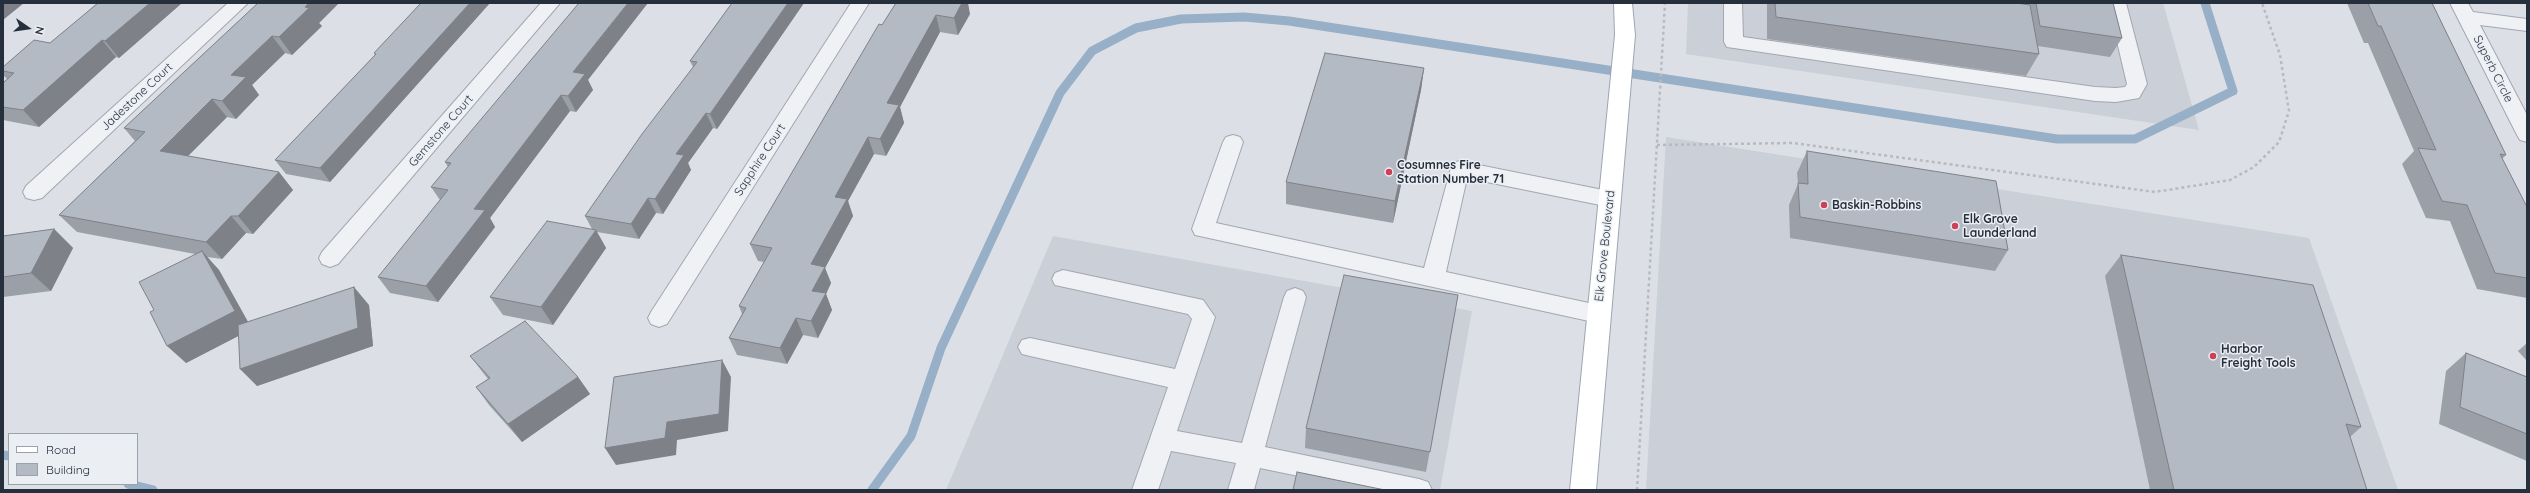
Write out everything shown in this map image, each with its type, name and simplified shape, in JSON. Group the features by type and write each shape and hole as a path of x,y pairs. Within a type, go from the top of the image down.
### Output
{"main road":[{"name":"Elk Grove Boulevard","path":"1583,490 1598,314 1617,131 1625,35 1623,3"}],"street":[{"name":"Jadestone Court","path":"34,192 239,3"},
{"name":"Gemstone Court","path":"330,258 551,3"},
{"name":"Sapphire Court","path":"659,318 860,3"},
{"path":"1734,3 1734,42 2095,94 2116,95 2132,93 2137,84 2117,3"},
{"path":"2463,10 2527,25"},
{"name":"Superb Circle","path":"2463,10 2527,135"},
{"path":"1233,142 1203,229 1598,314"},
{"path":"1433,279 1459,168 1610,199"},
{"path":"1063,279 1195,306 1204,316 1161,439 1145,490"},
{"path":"1241,490 1295,298"},
{"path":"1030,347 1182,380"},
{"path":"1161,439 1251,455 1419,490"}],"path":[{"path":"1637,490 1665,3"},
{"path":"1658,145 1793,143 2155,192 2230,180 2254,167 2279,142 2289,111 2280,55 2262,3"}],"shaded area":[{"path":"1688,3 2163,3 2199,130 1686,54"},
{"path":"1666,137 2309,238 2398,490 1646,490"},
{"path":"1053,236 1472,311 1440,490 946,490"}],"building":[{"path":"98,3 150,3 105,41 102,40 23,110 3,107 3,83 14,73 3,71 3,67 34,40 50,43"},
{"path":"258,3 309,3 305,7 309,8 279,37 272,36 231,75 246,77 222,101 212,99 160,151 279,172 238,216 231,216 206,242 59,215 145,132 124,128"},
{"path":"421,3 470,3 320,168 275,160 376,54 374,53"},
{"path":"579,3 628,3 573,72 585,74 568,96 561,95 474,209 485,210 426,286 378,277 448,190 431,187 451,163 445,162"},
{"path":"732,3 788,3 710,114 706,113 676,154 684,155 655,199 648,198 631,224 585,216 642,134 697,62 690,61"},
{"path":"896,3 962,3 954,18 936,15 887,103 899,105 880,139 868,137 835,197 847,199 811,264 825,267 812,291 826,293 811,321 796,318 780,348 729,338 746,308 739,306 772,248 750,244 879,24 882,25"},
{"path":"1775,3 2016,3 2030,5 2039,54 1776,17"},
{"path":"2036,3 2113,3 2122,38 2040,26"},
{"path":"2368,3 2432,3 2506,155 2500,154 2527,207 2527,278 2495,273 2467,205 2442,201 2418,148 2436,150 2381,26 2378,26"},
{"path":"1325,53 1424,68 1395,201 1286,182"},
{"path":"1807,151 1996,181 2008,250 1800,217 1798,183 1808,184"},
{"path":"547,221 596,230 541,307 490,297"},
{"path":"54,229 31,273 3,277 3,236"},
{"path":"202,251 235,311 167,346 150,312 154,310 139,282"},
{"path":"2121,255 2313,285 2361,427 2346,424 2367,490 2174,490"},
{"path":"1344,275 1458,295 1430,452 1306,428"},
{"path":"354,287 358,328 240,369 238,325"},
{"path":"525,321 578,377 508,424 476,387 490,378 470,356"},
{"path":"2466,353 2527,377 2527,434 2460,407"},
{"path":"722,360 719,414 667,422 665,438 605,448 614,377"},
{"path":"1297,472 1385,490 1293,490"}],"waterway":[{"path":"872,490 911,436 941,348 1060,93 1092,51 1136,28 1181,19 1244,17 1289,21 2057,139 2135,139 2233,91 2205,3"},
{"path":"3,455 8,456"},
{"path":"132,485 153,490"}],"place":[{"name":"Cosumnes Fire Station Number 71","path":"1389,172"},
{"name":"Baskin-Robbins","path":"1824,205"},
{"name":"Elk Grove Launderland","path":"1955,226"},
{"name":"Harbor Freight Tools","path":"2213,356"}]}
